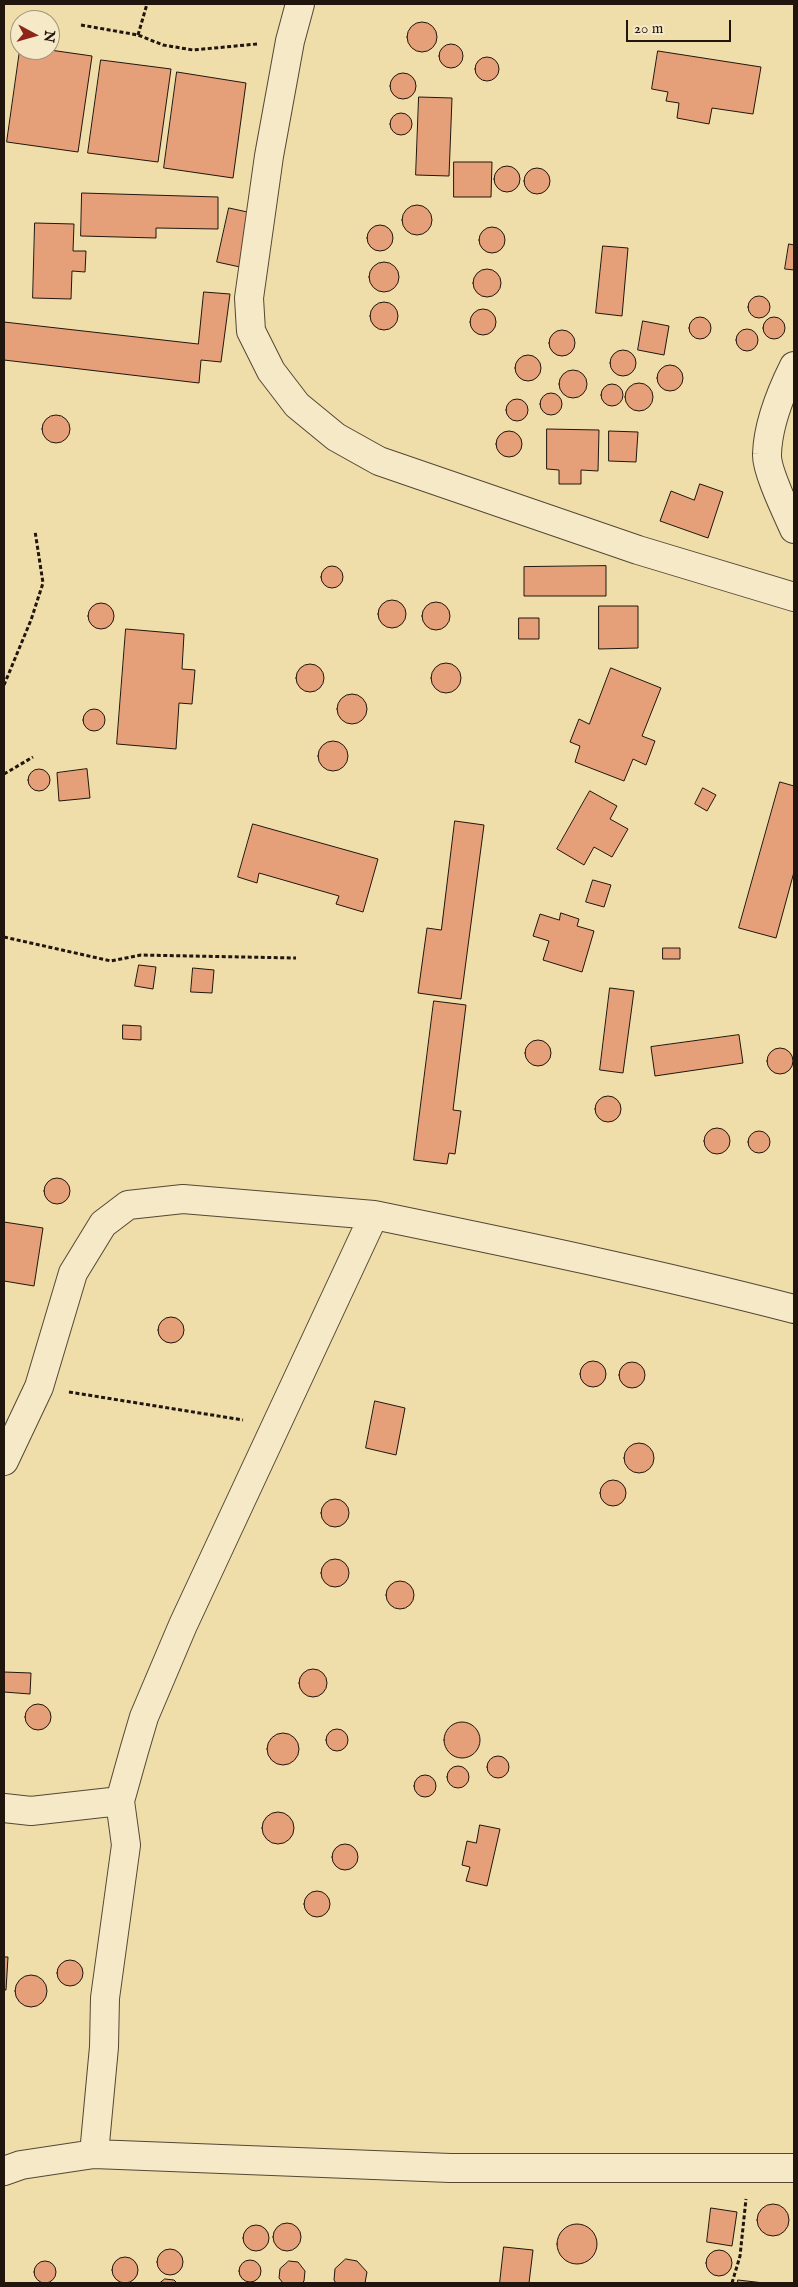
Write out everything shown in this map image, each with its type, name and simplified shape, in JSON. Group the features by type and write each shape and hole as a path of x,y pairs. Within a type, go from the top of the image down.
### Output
{"street":[{"path":"300,4 290,41 267,166 248,298 251,331 271,371 297,405 336,437 379,461 638,550 794,597"},
{"path":"794,366 775,411 766,455 779,495 794,529"},
{"path":"4,1461 39,1387 73,1273 103,1224 128,1205 183,1199 374,1215 554,1252 794,1309"},
{"path":"94,2154 104,2047 105,1998 126,1845 120,1801 144,1717 183,1625 273,1428 374,1215"},
{"path":"4,1808 31,1811 120,1801"},
{"path":"4,2171 22,2165 94,2154 450,2168 794,2168"}],"path":[{"path":"138,35 147,4"},
{"path":"81,25 138,35 163,45 193,50 290,41"},
{"path":"4,685 31,620 43,583 36,531"},
{"path":"4,774 33,757"},
{"path":"4,937 111,961 140,955 296,958"},
{"path":"39,1387 243,1420 273,1428"},
{"path":"732,2283 740,2256 749,2168"}],"building":[{"path":"422,22 433,26 437,37 433,48 422,52 411,48 407,37 411,26"},
{"path":"451,44 456,45 462,51 462,61 456,67 451,68 446,67 440,61 439,56 440,51 446,45"},
{"path":"60,51 92,56 78,152 7,142 19,60 60,60"},
{"path":"658,51 761,67 753,114 712,108 709,124 677,118 679,103 666,101 668,92 652,89"},
{"path":"487,57 492,58 498,64 498,74 492,80 487,81 482,80 476,74 475,69 476,64 482,58"},
{"path":"101,60 171,69 158,162 88,153"},
{"path":"177,72 246,83 233,178 164,168"},
{"path":"403,73 412,77 416,86 412,95 403,99 394,95 390,86 394,77"},
{"path":"419,97 452,98 449,176 416,175"},
{"path":"401,113 411,120 412,124 405,134 401,135 391,128 390,124 397,114"},
{"path":"454,162 492,162 491,197 454,197"},
{"path":"507,166 516,170 520,179 516,188 507,192 498,188 494,179 498,170"},
{"path":"537,168 546,172 550,181 546,190 537,194 528,190 524,181 528,172"},
{"path":"82,193 218,197 218,229 156,228 156,238 81,236"},
{"path":"417,205 428,209 432,220 428,231 417,235 406,231 402,220 406,209"},
{"path":"229,208 252,213 240,267 217,262"},
{"path":"35,223 74,224 73,251 86,251 85,272 72,271 71,299 33,298"},
{"path":"380,225 389,229 393,238 389,247 380,251 371,247 367,238 371,229"},
{"path":"492,227 502,230 505,240 502,250 492,253 482,250 479,240 482,230"},
{"path":"789,244 794,245 794,270 785,269"},
{"path":"603,246 628,248 622,316 596,313"},
{"path":"384,262 395,266 399,277 395,288 384,292 373,288 369,277 373,266"},
{"path":"487,269 497,273 501,283 497,293 487,297 477,293 473,283 477,273"},
{"path":"204,292 230,294 221,362 201,360 199,383 4,360 4,322 198,344"},
{"path":"759,296 769,303 770,307 763,317 759,318 749,311 748,307 755,297"},
{"path":"384,302 394,306 398,316 394,326 384,330 374,326 370,316 374,306"},
{"path":"483,309 493,312 496,322 493,332 483,335 473,332 470,322 473,312"},
{"path":"700,317 710,324 711,328 704,338 700,339 690,332 689,328 696,318"},
{"path":"774,317 784,324 785,328 778,338 774,339 764,332 763,328 770,318"},
{"path":"643,321 669,326 664,355 638,350"},
{"path":"747,329 757,336 758,340 751,350 747,351 737,344 736,340 743,330"},
{"path":"562,330 572,333 575,343 572,353 562,356 552,353 549,343 552,333"},
{"path":"623,350 633,353 636,363 633,373 623,376 613,373 610,363 613,353"},
{"path":"528,355 538,358 541,368 538,378 528,381 518,378 515,368 518,358"},
{"path":"670,365 679,369 683,378 679,387 670,391 661,387 657,378 661,369"},
{"path":"573,370 583,374 587,384 583,394 573,398 563,394 559,384 563,374"},
{"path":"639,383 649,387 653,397 649,407 639,411 629,407 625,397 629,387"},
{"path":"612,384 622,391 623,395 616,405 612,406 602,399 601,395 608,385"},
{"path":"551,393 561,400 562,404 555,414 551,415 541,408 540,404 547,394"},
{"path":"517,399 527,406 528,410 521,420 517,421 507,414 506,410 513,400"},
{"path":"56,415 66,419 70,429 66,439 56,443 46,439 42,429 46,419"},
{"path":"547,429 599,430 598,471 581,470 581,484 559,484 559,470 547,469"},
{"path":"509,431 518,435 522,444 518,453 509,457 500,453 496,444 500,435"},
{"path":"609,431 638,432 636,462 609,461"},
{"path":"700,484 723,492 708,538 660,521 671,491 694,500"},
{"path":"332,566 342,573 343,577 336,587 332,588 322,581 321,577 328,567"},
{"path":"606,566 606,596 524,596 524,567"},
{"path":"392,600 402,604 406,614 402,624 392,628 382,624 378,614 382,604"},
{"path":"436,602 446,606 450,616 446,626 436,630 426,626 422,616 426,606"},
{"path":"101,603 111,606 114,616 111,626 101,629 91,626 88,616 91,606"},
{"path":"599,606 638,606 638,648 599,649"},
{"path":"519,618 539,618 539,639 519,639"},
{"path":"126,629 184,634 182,669 195,670 192,704 179,703 176,749 117,744"},
{"path":"446,663 457,667 461,678 457,689 446,693 435,689 431,678 435,667"},
{"path":"310,664 320,668 324,678 320,688 310,692 300,688 296,678 300,668"},
{"path":"611,668 661,688 642,736 655,741 646,765 633,759 624,781 575,762 580,746 570,742 579,719 589,724"},
{"path":"352,694 363,698 367,709 363,720 352,724 341,720 337,709 341,698"},
{"path":"94,709 104,716 105,720 98,730 94,731 84,724 83,720 90,710"},
{"path":"333,741 344,745 348,756 344,767 333,771 322,767 318,756 322,745"},
{"path":"39,769 49,776 50,780 43,790 39,791 29,784 28,780 35,770"},
{"path":"87,769 90,798 59,801 57,773"},
{"path":"780,782 794,786 794,872 776,938 739,928"},
{"path":"703,788 716,795 707,811 695,804"},
{"path":"590,791 617,806 610,819 628,829 612,857 594,847 584,865 557,849"},
{"path":"455,821 484,825 461,999 418,993 427,928 441,930"},
{"path":"253,824 378,859 363,912 336,904 339,896 259,873 257,883 238,877"},
{"path":"593,880 611,885 604,907 586,902"},
{"path":"561,913 579,919 577,926 594,931 582,972 543,960 549,941 533,936 540,914 559,920"},
{"path":"663,948 680,948 680,959 663,959"},
{"path":"139,965 156,967 153,989 135,986"},
{"path":"193,968 214,970 212,993 191,992"},
{"path":"610,988 634,991 623,1073 600,1070"},
{"path":"434,1001 466,1005 453,1110 461,1111 455,1154 449,1153 447,1164 414,1160"},
{"path":"123,1025 141,1026 141,1040 123,1039"},
{"path":"739,1035 743,1063 655,1076 651,1047"},
{"path":"538,1040 547,1044 551,1053 547,1062 538,1066 529,1062 525,1053 529,1044"},
{"path":"780,1048 789,1052 793,1061 789,1070 780,1074 771,1070 767,1061 771,1052"},
{"path":"608,1096 617,1100 621,1109 617,1118 608,1122 599,1118 595,1109 599,1100"},
{"path":"717,1128 726,1132 730,1141 726,1150 717,1154 708,1150 704,1141 708,1132"},
{"path":"759,1131 767,1134 770,1142 767,1150 759,1153 751,1150 748,1142 751,1134"},
{"path":"57,1178 66,1182 70,1191 66,1200 57,1204 48,1200 44,1191 48,1182"},
{"path":"4,1222 43,1228 34,1286 4,1281"},
{"path":"171,1317 180,1321 184,1330 180,1339 171,1343 162,1339 158,1330 162,1321"},
{"path":"593,1361 602,1365 606,1374 602,1383 593,1387 584,1383 580,1374 584,1365"},
{"path":"632,1362 641,1366 645,1375 641,1384 632,1388 623,1384 619,1375 623,1366"},
{"path":"375,1401 405,1408 396,1455 366,1448"},
{"path":"639,1443 645,1444 653,1452 653,1464 645,1472 639,1473 633,1472 625,1464 624,1458 625,1452 633,1444"},
{"path":"613,1480 622,1484 626,1493 622,1502 613,1506 604,1502 600,1493 604,1484"},
{"path":"335,1499 345,1503 349,1513 345,1523 335,1527 325,1523 321,1513 325,1503"},
{"path":"335,1559 345,1563 349,1573 345,1583 335,1587 325,1583 321,1573 325,1563"},
{"path":"400,1581 410,1585 414,1595 410,1605 400,1609 390,1605 386,1595 390,1585"},
{"path":"313,1669 323,1673 327,1683 323,1693 313,1697 303,1693 299,1683 303,1673"},
{"path":"4,1672 31,1673 30,1694 4,1692"},
{"path":"38,1704 47,1708 51,1717 47,1726 38,1730 29,1726 25,1717 29,1708"},
{"path":"462,1722 469,1723 475,1727 479,1733 479,1747 475,1753 469,1757 462,1758 455,1757 449,1753 445,1747 444,1740 445,1733 449,1727 455,1723"},
{"path":"337,1729 347,1736 348,1740 341,1750 337,1751 327,1744 326,1740 333,1730"},
{"path":"283,1733 289,1734 294,1738 298,1743 298,1755 294,1760 289,1764 283,1765 277,1764 272,1760 268,1755 267,1749 268,1743 272,1738 277,1734"},
{"path":"498,1756 508,1763 509,1767 502,1777 498,1778 488,1771 487,1767 494,1757"},
{"path":"458,1766 468,1773 469,1777 462,1787 458,1788 448,1781 447,1777 454,1767"},
{"path":"425,1775 435,1782 436,1786 429,1796 425,1797 415,1790 414,1786 421,1776"},
{"path":"278,1812 290,1816 294,1828 290,1840 278,1844 266,1840 262,1828 266,1816"},
{"path":"480,1825 500,1829 487,1886 466,1881 470,1867 462,1865 467,1841 476,1843"},
{"path":"345,1844 354,1848 358,1857 354,1866 345,1870 336,1866 332,1857 336,1848"},
{"path":"317,1891 326,1895 330,1904 326,1913 317,1917 308,1913 304,1904 308,1895"},
{"path":"4,1957 8,1957 6,1990 4,1990"},
{"path":"70,1960 79,1964 83,1973 79,1982 70,1986 61,1982 57,1973 61,1964"},
{"path":"31,1975 42,1980 47,1991 42,2002 31,2007 20,2002 15,1991 20,1980"},
{"path":"773,2204 779,2205 784,2209 788,2214 788,2226 784,2231 779,2235 773,2236 767,2235 762,2231 758,2226 757,2220 758,2214 762,2209 767,2205"},
{"path":"711,2208 737,2212 732,2246 707,2242"},
{"path":"287,2223 297,2227 301,2237 297,2247 287,2251 277,2247 273,2237 277,2227"},
{"path":"577,2224 591,2230 597,2244 591,2258 577,2264 563,2258 557,2244 563,2230"},
{"path":"256,2225 265,2229 269,2238 265,2247 256,2251 247,2247 243,2238 247,2229"},
{"path":"504,2247 533,2250 529,2283 500,2283"},
{"path":"170,2249 179,2253 183,2262 179,2271 170,2275 161,2271 157,2262 161,2253"},
{"path":"719,2250 728,2254 732,2263 728,2272 719,2276 710,2272 706,2263 710,2254"},
{"path":"125,2257 134,2261 138,2270 134,2279 125,2283 116,2279 112,2270 116,2261"},
{"path":"346,2259 357,2261 367,2272 365,2283 336,2283 334,2280 335,2269"},
{"path":"250,2260 258,2263 261,2271 258,2279 250,2282 242,2279 239,2271 242,2263"},
{"path":"45,2261 53,2264 56,2272 53,2280 45,2283 37,2280 34,2272 37,2264"},
{"path":"289,2261 298,2262 305,2271 302,2283 283,2283 279,2278 280,2269"},
{"path":"165,2279 174,2280 177,2283 160,2283"},
{"path":"738,2280 764,2283 738,2283"}]}
